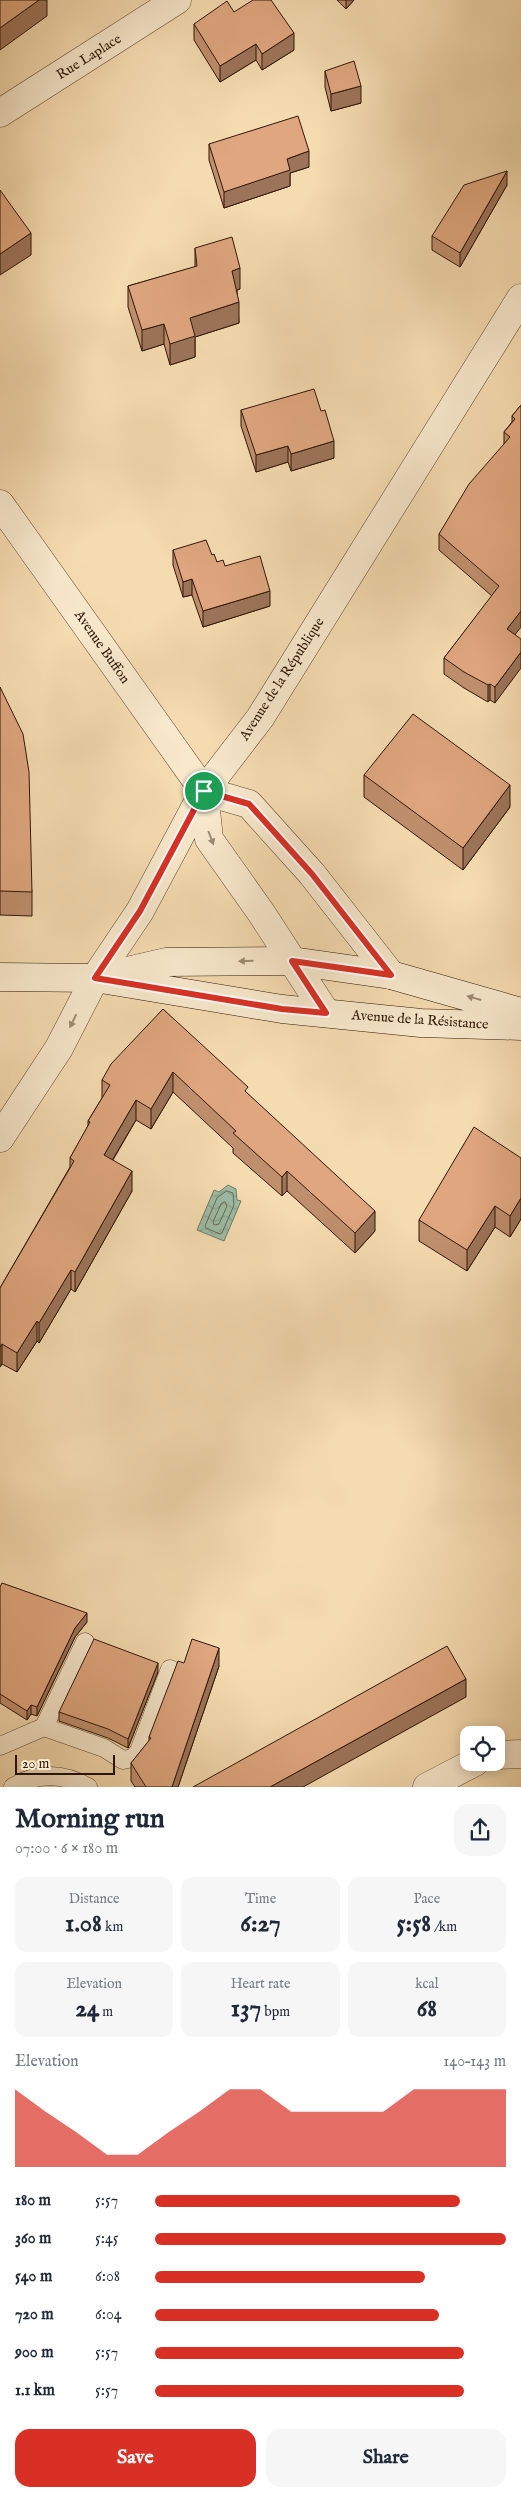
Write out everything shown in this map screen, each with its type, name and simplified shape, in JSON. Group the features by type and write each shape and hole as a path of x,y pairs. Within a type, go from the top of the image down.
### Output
{"street":[{"name":"Rue Laplace","path":"0,113 177,0"},
{"name":"Avenue de la République","path":"0,1138 59,1048 95,978 140,911 204,791 260,718 521,298"},
{"name":"Avenue Buffon","path":"0,504 204,791 209,839 262,914 326,1013"},
{"path":"204,791 249,804 312,874 391,975"},
{"name":"Avenue de la Résistance","path":"95,978 166,962 292,961 391,975 521,1012"},
{"path":"0,977 95,978"},
{"name":"Avenue de la Résistance","path":"95,978 282,1009 421,1023 521,1026"},
{"path":"505,1755 521,1754"},
{"path":"427,1787 460,1770"}],"lane":[{"path":"0,1746 44,1727 85,1642"},
{"path":"44,1727 104,1748 123,1760 134,1758 139,1751 170,1669"},
{"path":"13,1787 25,1779 49,1776 72,1778 88,1787"}],"water":[{"path":"228,1185 236,1189 237,1200 241,1201 224,1241 197,1230 214,1190 219,1192"}],"building":[{"path":"0,0 39,0 0,28"},
{"path":"253,0 271,0 294,33 262,54 256,44 220,66 194,24 227,1 234,12"},
{"path":"354,61 361,86 331,94 325,71"},
{"path":"298,116 309,151 287,159 290,170 224,192 209,144"},
{"path":"507,171 460,253 432,236 464,185"},
{"path":"0,190 31,233 0,254"},
{"path":"232,237 240,268 232,271 239,302 190,318 195,336 170,344 164,324 142,330 128,286 197,266 195,248"},
{"path":"314,389 321,411 325,410 334,441 291,454 288,446 256,455 241,410"},
{"path":"521,405 521,611 507,629 521,639 521,652 495,687 464,672 444,658 499,586 439,534 469,484 510,437 504,432 515,419 512,416"},
{"path":"206,540 217,562 223,560 225,566 260,556 270,591 203,611 192,579 183,582 173,550"},
{"path":"0,687 23,734 29,772 32,892 0,891"},
{"path":"413,714 510,785 463,848 364,775"},
{"path":"163,1009 248,1087 245,1091 375,1211 355,1233 287,1171 282,1177 233,1133 236,1131 173,1072 151,1109 136,1100 104,1155 132,1171 75,1272 71,1270 39,1323 37,1321 17,1353 2,1344 0,1347 0,1288 74,1161 70,1158 90,1122 88,1121 110,1085 102,1080 111,1064"},
{"path":"474,1127 521,1158 521,1198 510,1216 495,1206 467,1250 419,1220"},
{"path":"2,1583 87,1613 75,1628 37,1707 31,1705 27,1711 0,1694 0,1587"},
{"path":"94,1639 158,1663 128,1739 108,1729 59,1712"},
{"path":"192,1639 219,1648 172,1787 146,1787 131,1763 151,1738 149,1737 178,1661 184,1663"},
{"path":"447,1646 466,1679 270,1787 193,1787"}],"route":[{"path":"204,791 249,804 312,874 391,975 292,961 326,1013 282,1009 95,978 140,911 204,791"}]}
